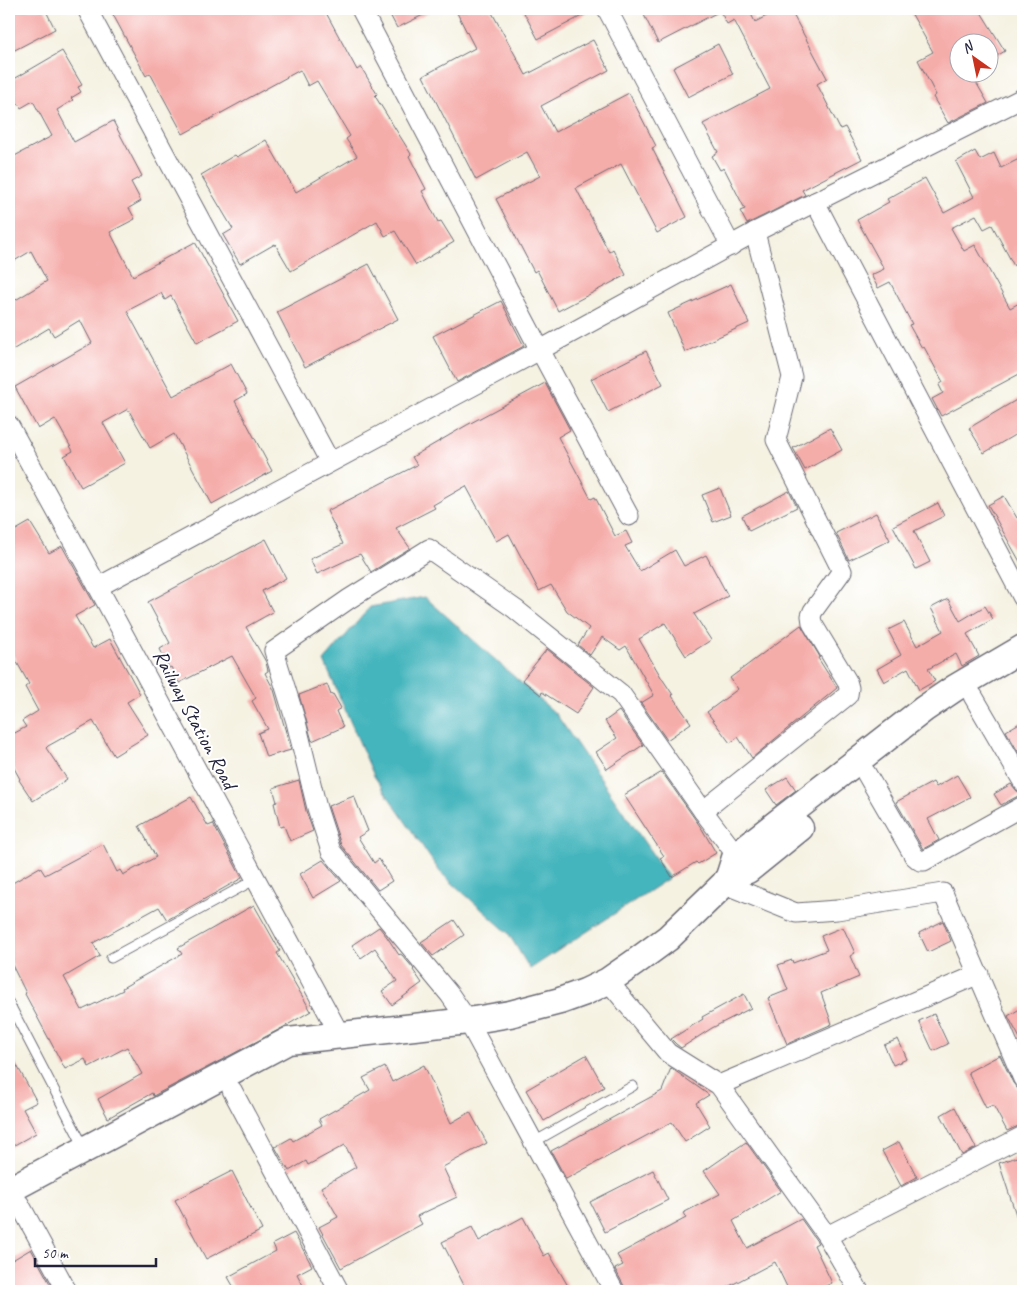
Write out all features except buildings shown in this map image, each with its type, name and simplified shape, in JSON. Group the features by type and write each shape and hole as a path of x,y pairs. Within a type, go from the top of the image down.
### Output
{"main road":[{"path":"12,1200 85,1149 288,1042 468,1021 510,1014 560,1001 608,981 668,938 734,871 924,709 955,688 1023,648"},
{"path":"734,871 942,715 1023,667"},
{"path":"12,1200 94,1164 300,1055 312,1039"}],"street":[{"path":"87,9 330,462"},
{"path":"361,9 629,516"},
{"path":"607,9 730,246"},
{"path":"98,586 540,350 755,232 1023,98"},
{"path":"815,202 1023,598"},
{"path":"703,811 848,695 849,688 847,681 812,624 811,616 813,612 842,571 776,440 792,377 755,232"},
{"name":"Railway Station Road","path":"9,425 340,1035"},
{"path":"614,1291 468,1021 450,995 331,852 317,808 296,722 274,651 349,599 429,549 515,609 621,694 703,811 734,871 796,913 837,910 943,893 1023,1079"},
{"path":"973,696 1023,782"},
{"path":"866,773 914,856 920,861 924,861 1023,806"},
{"path":"719,1085 979,974"},
{"path":"608,981 668,1053 719,1085 827,1236 860,1291"},
{"path":"232,1090 339,1291"},
{"path":"827,1236 1023,1136"},
{"path":"12,1200 67,1291"}],"lane":[{"path":"111,958 256,879"},
{"path":"9,1004 85,1149"},
{"path":"534,1142 633,1086"}],"water":[{"path":"425,597 556,714 669,878 530,969 508,933 440,872 374,776 324,661 370,607"}]}
